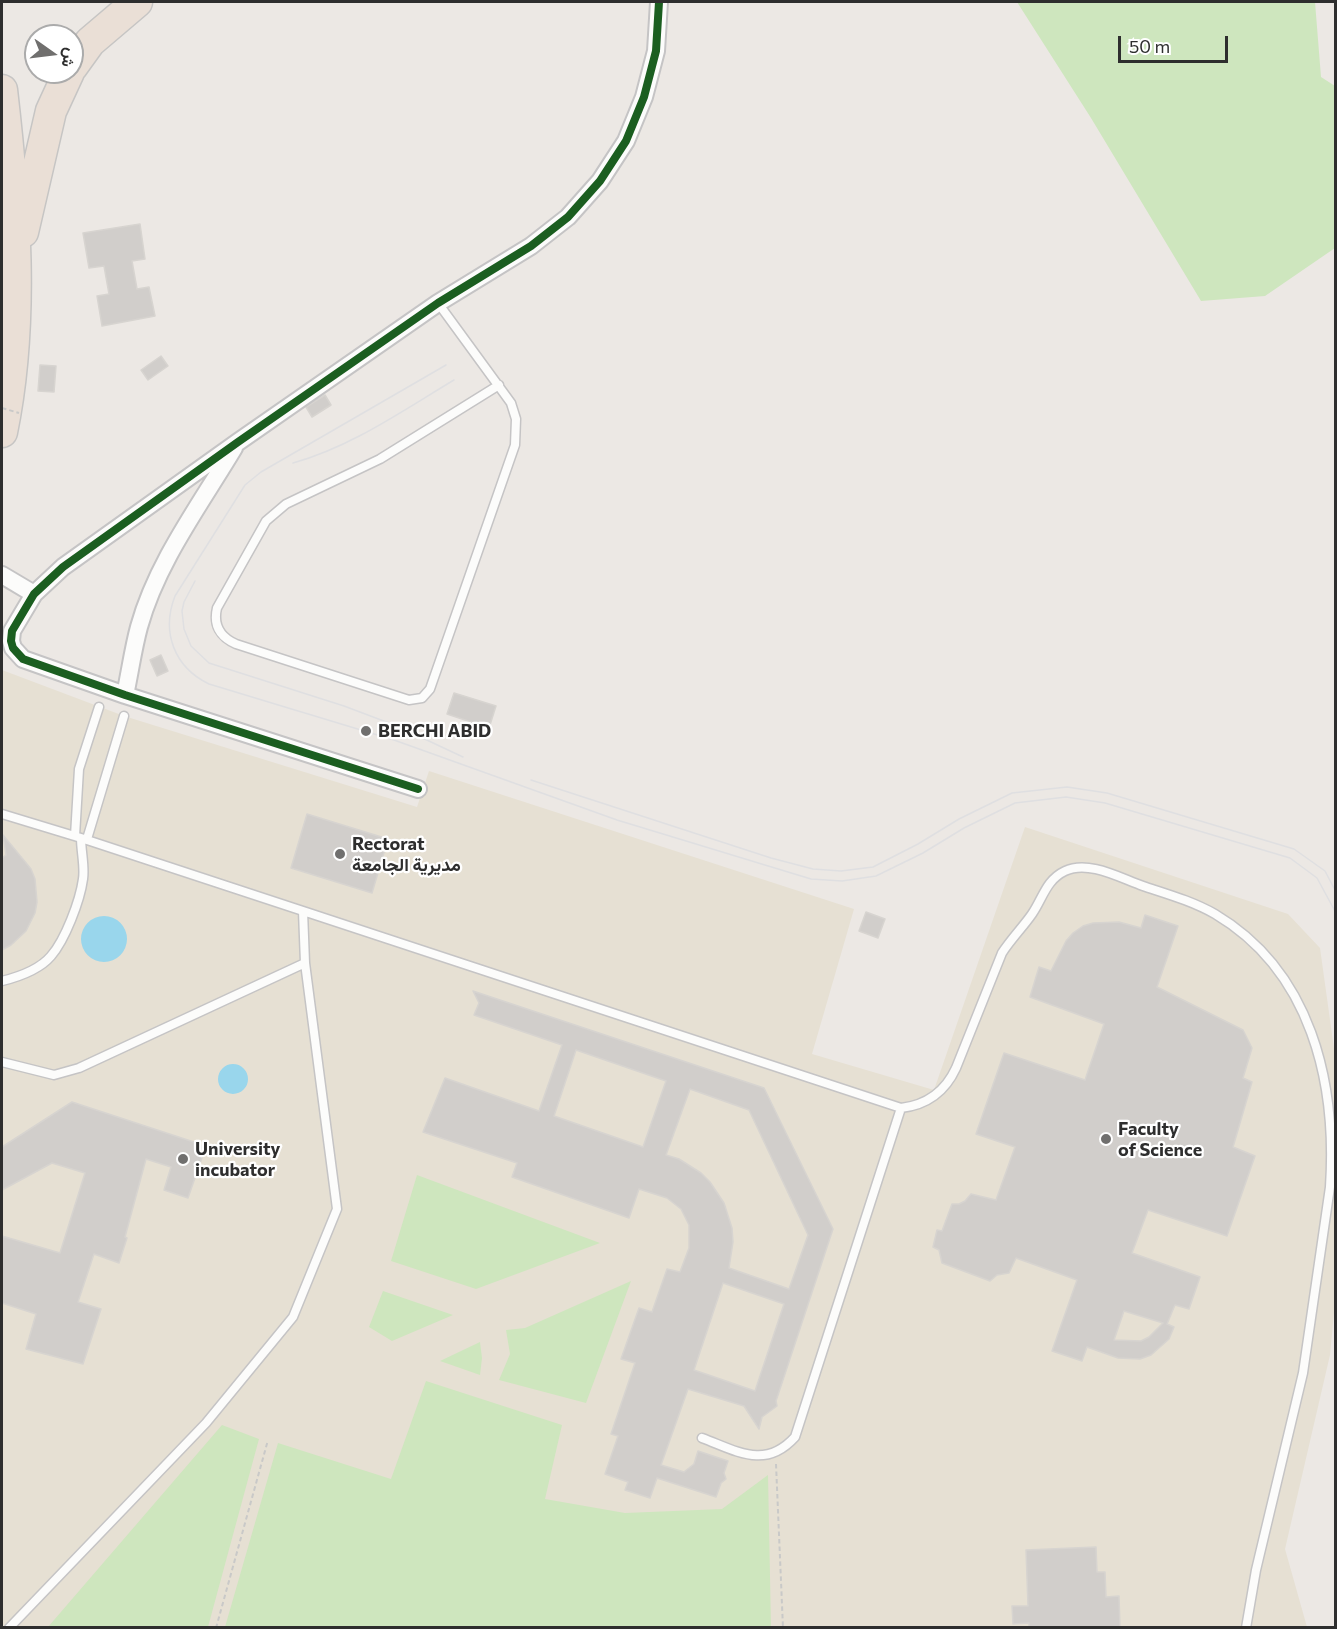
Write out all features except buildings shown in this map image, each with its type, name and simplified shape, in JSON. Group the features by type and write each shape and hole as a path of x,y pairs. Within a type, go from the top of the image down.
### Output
{"highway":[{"path":"84,50 90,42 137,2"},
{"path":"16,265 51,111 63,84"},
{"path":"2,90 16,265 10,422"}],"street":[{"path":"418,789 125,695 23,659 17,655 11,641 12,631 34,594 63,567 438,303 531,246 568,217 600,181 626,141 645,97 656,51 659,2"},
{"path":"125,695 139,627 157,581 181,535 238,442"},
{"path":"2,575 34,594"}],"lane":[{"path":"438,303 499,385 511,403 516,419 515,445 427,694 417,700 409,700 236,644 224,637 217,627 217,608 272,514 285,504 380,459 499,385"},
{"path":"2,981 34,968 50,956 72,919 83,878 79,769 99,707"},
{"path":"81,837 124,716"},
{"path":"2,814 81,837 901,1108 912,1107 930,1099 939,1093 952,1077 1002,953 1011,938 1033,913 1049,883 1066,871 1087,868 1097,870 1184,900 1214,914 1241,932 1265,954 1285,979 1302,1008 1322,1067 1330,1107 1332,1157 1304,1373 1256,1570 1246,1628"},
{"path":"9,1628 206,1423 293,1317 337,1209 305,963 303,911"},
{"path":"2,1062 54,1075 79,1068 305,963"},
{"path":"702,1438 755,1456 771,1455 784,1448 795,1437 901,1108"}],"path":[{"path":"2,408 10,422"},
{"path":"216,1628 268,1440"},
{"path":"776,1452 783,1628"}],"shaded area":[{"path":"2,670 124,716 417,807 429,771 854,909 812,1054 934,1090 1025,827 1288,914 1320,948 1336,1063 1336,1291 1330,1355 1285,1549 1307,1627 2,1627"}],"green space":[{"path":"1017,2 1315,2 1321,77 1335,86 1335,248 1265,296 1201,301 1091,118"},
{"path":"417,1175 600,1243 476,1289 391,1261"},
{"path":"631,1281 586,1403 499,1380 510,1354 506,1330 525,1328"},
{"path":"383,1291 453,1315 392,1341 369,1327"},
{"path":"480,1342 482,1358 480,1375 440,1361"},
{"path":"426,1381 562,1425 545,1499 625,1513 722,1509 768,1475 771,1627 225,1627 278,1443 391,1479"},
{"path":"222,1425 259,1439 208,1627 48,1627"}],"water":[{"path":"104,916 120,923 127,939 120,955 104,962 88,955 81,939 88,923"},
{"path":"233,1064 244,1068 248,1079 244,1090 233,1094 222,1090 218,1079 222,1068"}],"tram line":[{"path":"446,365 261,472 245,485 175,596 171,609 169,623 174,647 179,658 197,677 209,684 394,740 617,820 811,879 842,881 876,876 1015,803 1066,797 1105,803 1290,858 1317,878 1336,913"},
{"path":"293,463 356,438 454,380"},
{"path":"195,581 184,602 182,611 184,629 191,646 209,663 344,706 397,726 463,757"},
{"path":"531,780 771,858 813,869 841,871 873,867 918,844 959,819 1012,793 1067,787 1107,793 1294,849 1325,871 1336,892"}],"cycle path":[{"path":"418,789 125,695 23,659 13,648 12,631 34,594 63,567 438,303 531,246 568,217 600,181 626,141 644,97 656,51 659,2"}],"place":[{"name":"BERCHI ABID","path":"366,731"},
{"name":"Rectorat مديرية الجامعة","path":"340,854"},
{"name":"Faculty of Science","path":"1106,1139"},
{"name":"University incubator","path":"183,1159"}]}
